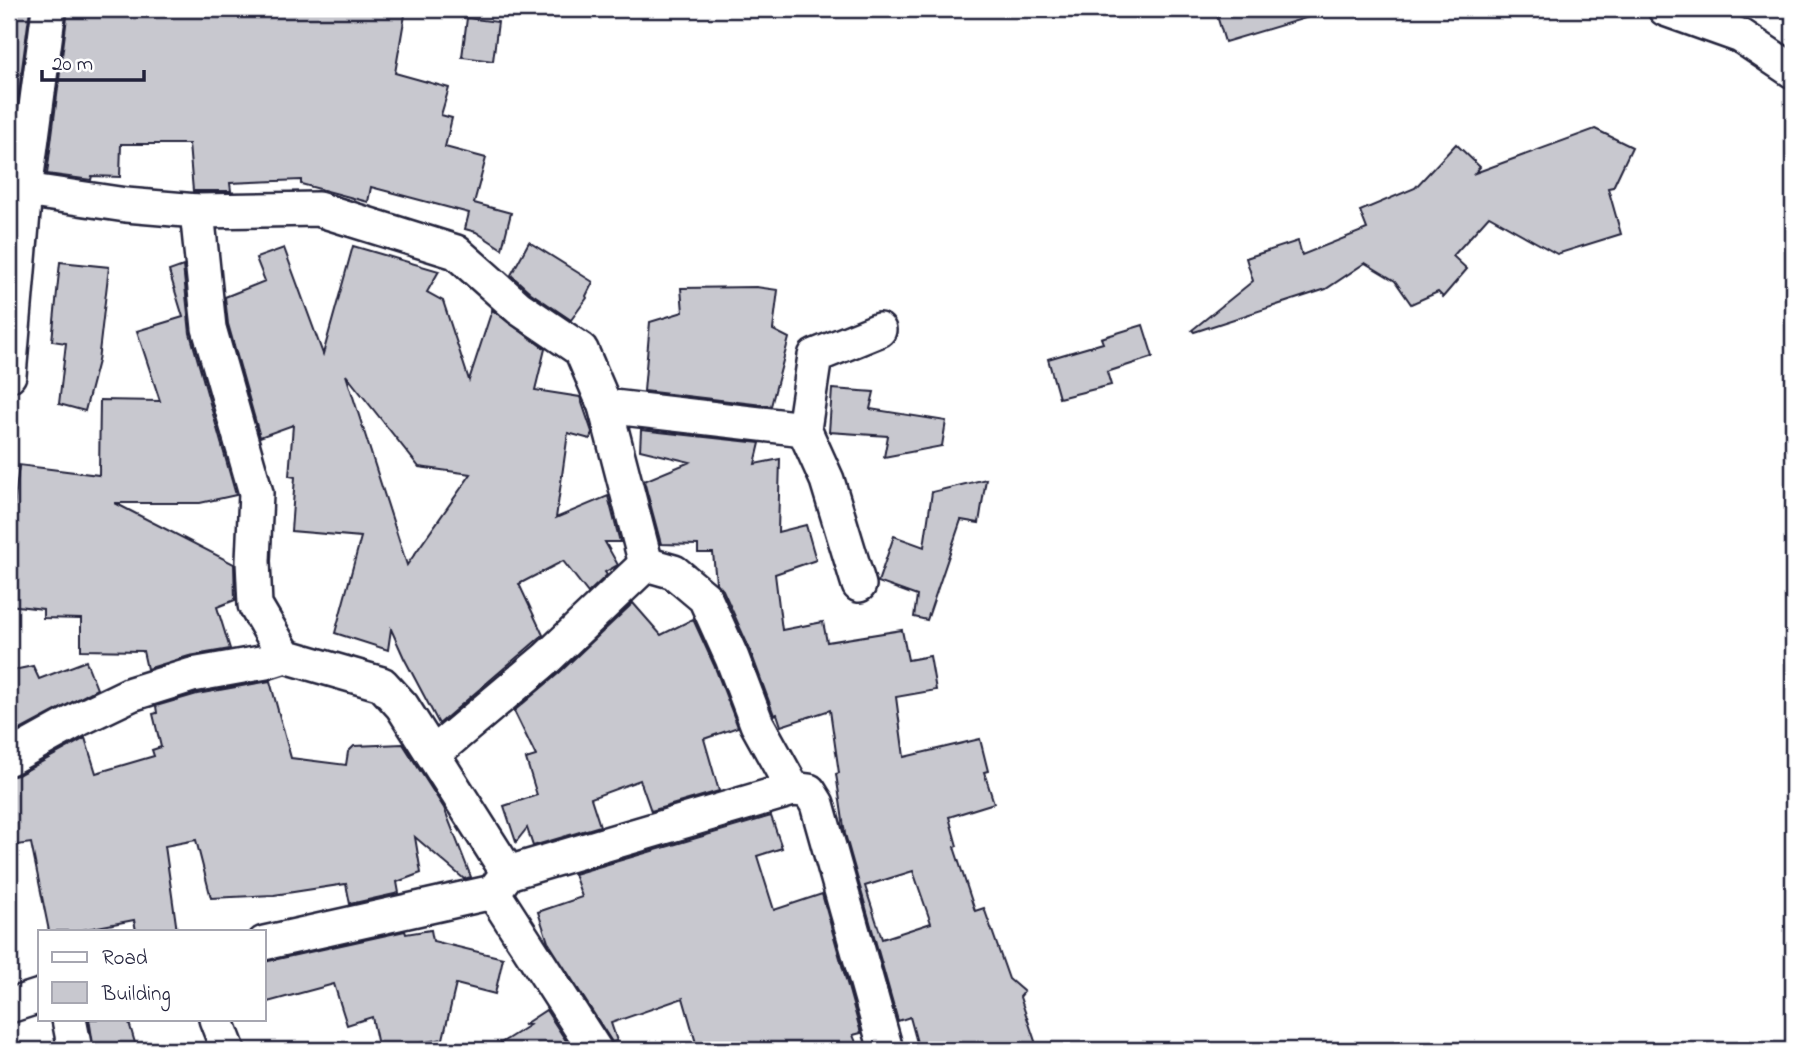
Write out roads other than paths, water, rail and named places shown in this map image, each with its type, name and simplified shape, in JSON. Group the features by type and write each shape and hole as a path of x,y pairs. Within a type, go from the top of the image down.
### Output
{"street":[{"path":"9,375 17,190 49,9"},
{"path":"1665,9 1741,36 1793,71"},
{"path":"17,190 126,205 197,211 318,209 456,251 520,320 581,351 605,406 646,564"},
{"path":"197,211 209,328 256,493 253,561 255,605 285,656"},
{"path":"859,585 827,480 804,429 815,356 879,330"},
{"path":"605,406 804,429"},
{"path":"433,754 546,659 646,564"},
{"path":"646,564 674,572 705,598 757,724 793,789"},
{"path":"9,758 131,694 192,675 265,663 285,656 382,684 402,706 433,754 501,882 596,1050"},
{"path":"266,942 501,882 793,789 808,791 817,804 886,1050"},
{"path":"9,1006 38,997"},
{"path":"69,1020 75,1050"},
{"path":"216,1020 228,1050"}]}
